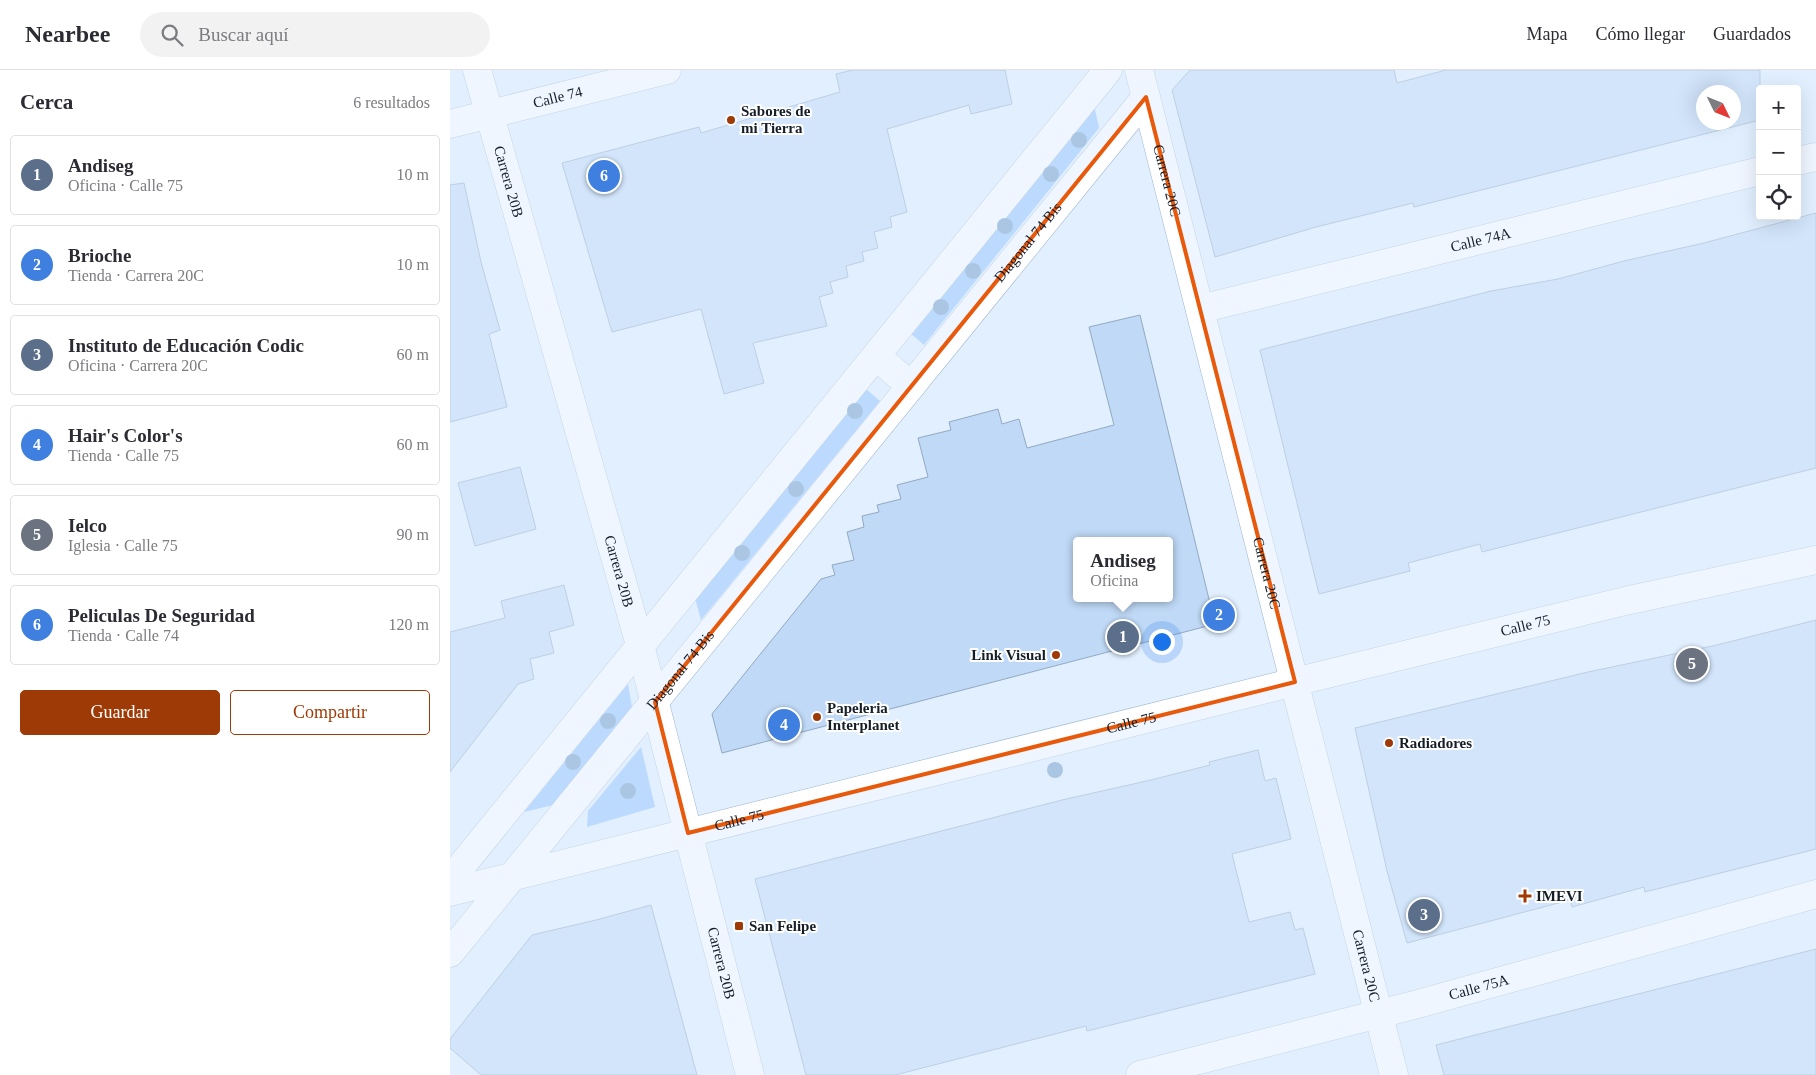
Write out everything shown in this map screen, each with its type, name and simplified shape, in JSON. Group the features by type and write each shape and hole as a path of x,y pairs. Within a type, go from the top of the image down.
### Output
{"street":[{"name":"Carrera 20B","path":"477,70 640,645 750,1075"},
{"name":"Calle 74","path":"450,124 667,70"},
{"path":"450,880 1108,70"},
{"name":"Carrera 20C","path":"1139,70 1394,1075"},
{"name":"Diagonal 74 Bis","path":"450,953 1146,97"},
{"path":"1801,160 1816,157"},
{"name":"Calle 74A","path":"1200,308 1756,172"},
{"path":"876,356 911,386"},
{"name":"Calle 75","path":"450,892 1625,601 1816,560"},
{"name":"Calle 75A","path":"1140,1075 1379,1014 1816,894"}],"highlighted area":[{"path":"1146,97 1295,682 688,833 655,702"}],"shaded area":[{"path":"1094,105 1099,128 924,345 909,332"},
{"path":"866,389 880,401 701,620 695,598"},
{"path":"628,684 632,707 553,805 524,812"},
{"path":"641,747 655,807 587,827 588,811"}],"building":[{"path":"853,70 1005,70 1012,104 971,114 969,105 887,129 907,212 890,217 892,227 874,232 878,248 862,252 864,261 846,266 848,277 830,282 833,293 819,297 827,326 753,343 764,383 724,394 701,309 612,332 562,163 699,127 701,133 840,92 836,74"},
{"path":"1190,70 1394,70 1397,83 1446,70 1760,70 1760,85 1756,85 1756,121 1741,125 1741,85 1696,85 1696,130 1720,130 1414,207 1413,203 1316,227 1215,257 1172,90"},
{"path":"464,183 481,262 500,330 489,334 507,407 450,422 450,185"},
{"path":"1816,213 1816,468 1482,552 1480,544 1408,563 1410,571 1319,594 1260,350 1491,291 1558,279 1790,220 1801,220 1801,217"},
{"path":"1140,315 1215,624 722,753 712,714 821,579 835,575 832,565 854,560 847,532 864,527 862,516 879,512 877,505 901,499 897,485 928,477 918,438 951,430 949,422 998,409 1002,424 1019,419 1027,448 1114,425 1089,327"},
{"path":"520,467 536,529 475,546 458,483"},
{"path":"564,585 574,625 549,632 554,653 530,659 534,679 518,684 450,772 450,632 505,618 501,601"},
{"path":"1816,620 1816,849 1645,892 1644,887 1572,907 1570,900 1407,943 1387,871 1355,728 1588,672 1717,645"},
{"path":"1258,750 1265,781 1276,778 1291,839 1232,854 1249,922 1290,912 1295,930 1303,928 1315,974 1087,1031 1086,1026 895,1075 806,1075 755,879 1062,800 1210,765 1209,762"},
{"path":"651,905 697,1075 481,1075 450,1048 450,1039 532,935"},
{"path":"1816,949 1816,1075 1444,1075 1436,1045"}],"place":[{"name":"Sabores de mi Tierra","path":"731,120"},
{"name":"Peliculas De Seguridad","path":"604,176"},
{"name":"Brioche","path":"1219,615"},
{"name":"Andiseg","path":"1123,637"},
{"name":"Link Visual","path":"1056,655"},
{"name":"Ielco","path":"1692,664"},
{"name":"Papeleria Interplanet","path":"817,717"},
{"name":"Hair's Color's","path":"784,725"},
{"name":"Radiadores","path":"1389,743"},
{"name":"IMEVI","path":"1525,896"},
{"name":"Instituto de Educación Codic","path":"1424,915"},
{"name":"San Felipe","path":"739,926"}]}
